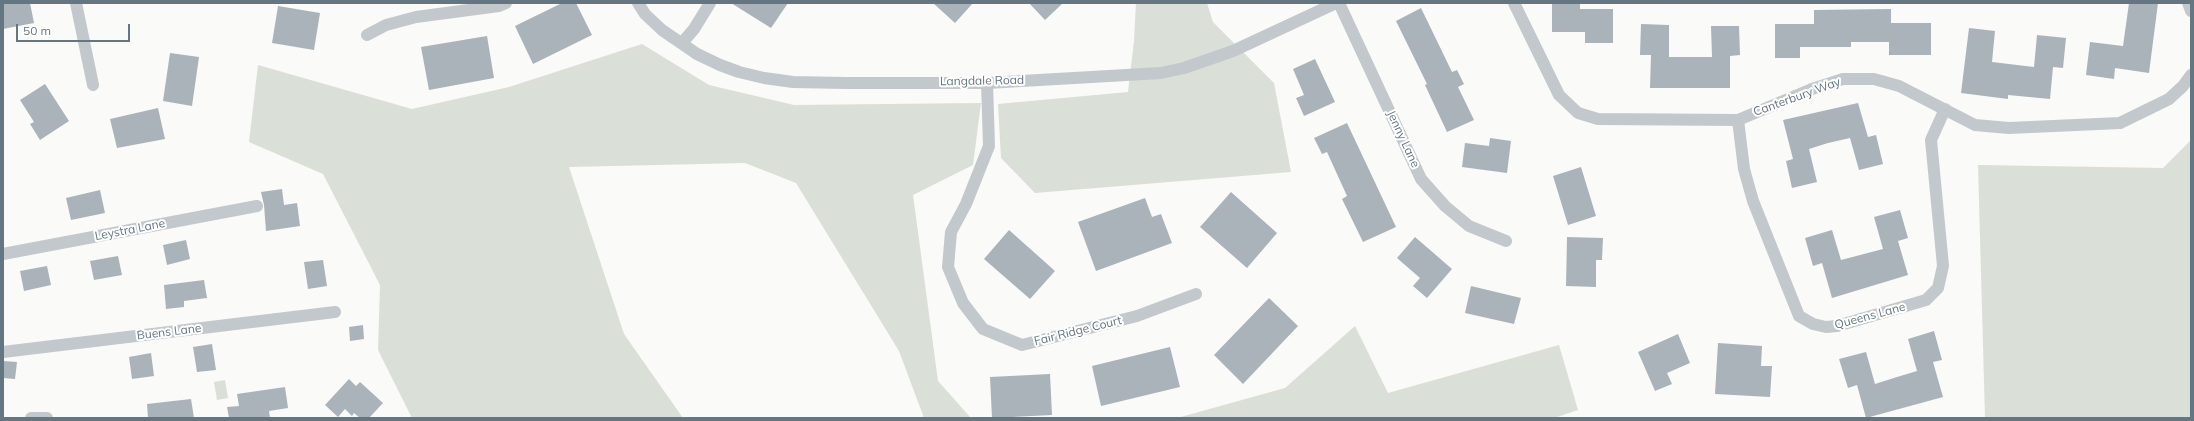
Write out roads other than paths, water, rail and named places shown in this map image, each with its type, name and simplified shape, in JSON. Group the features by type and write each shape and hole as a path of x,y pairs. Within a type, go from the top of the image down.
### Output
{"street":[{"path":"76,3 93,85"},
{"path":"366,35 386,25 416,17 499,6 506,3"},
{"name":"Langdale Road","path":"638,3 645,14 662,30 720,65 739,72 764,78 793,82 846,83 987,83 1161,73 1184,68 1233,51 1338,3"},
{"path":"682,43 694,29 710,3"},
{"name":"Jenny Lane","path":"1338,3 1422,179 1445,206 1469,226 1506,241"},
{"name":"Canterbury Way","path":"1514,3 1559,95 1578,113 1598,119 1738,120 1812,89 1843,79 1874,79 1899,86 1975,126 2009,128 2120,123 2169,99 2183,86 2191,75"},
{"path":"2188,3 2191,11"},
{"name":"Fair Ridge Court","path":"987,83 989,146 966,204 951,232 948,268 963,302 983,329 1022,345 1137,316 1196,294"},
{"name":"Queens Lane","path":"1738,120 1744,169 1752,201 1799,316 1813,324 1826,327 1837,326 1926,300 1938,288 1942,266 1931,140 1945,109"},
{"name":"Leystra Lane","path":"3,254 257,206"},
{"name":"Buens Lane","path":"3,352 335,312"},
{"path":"31,418 47,418"}]}
